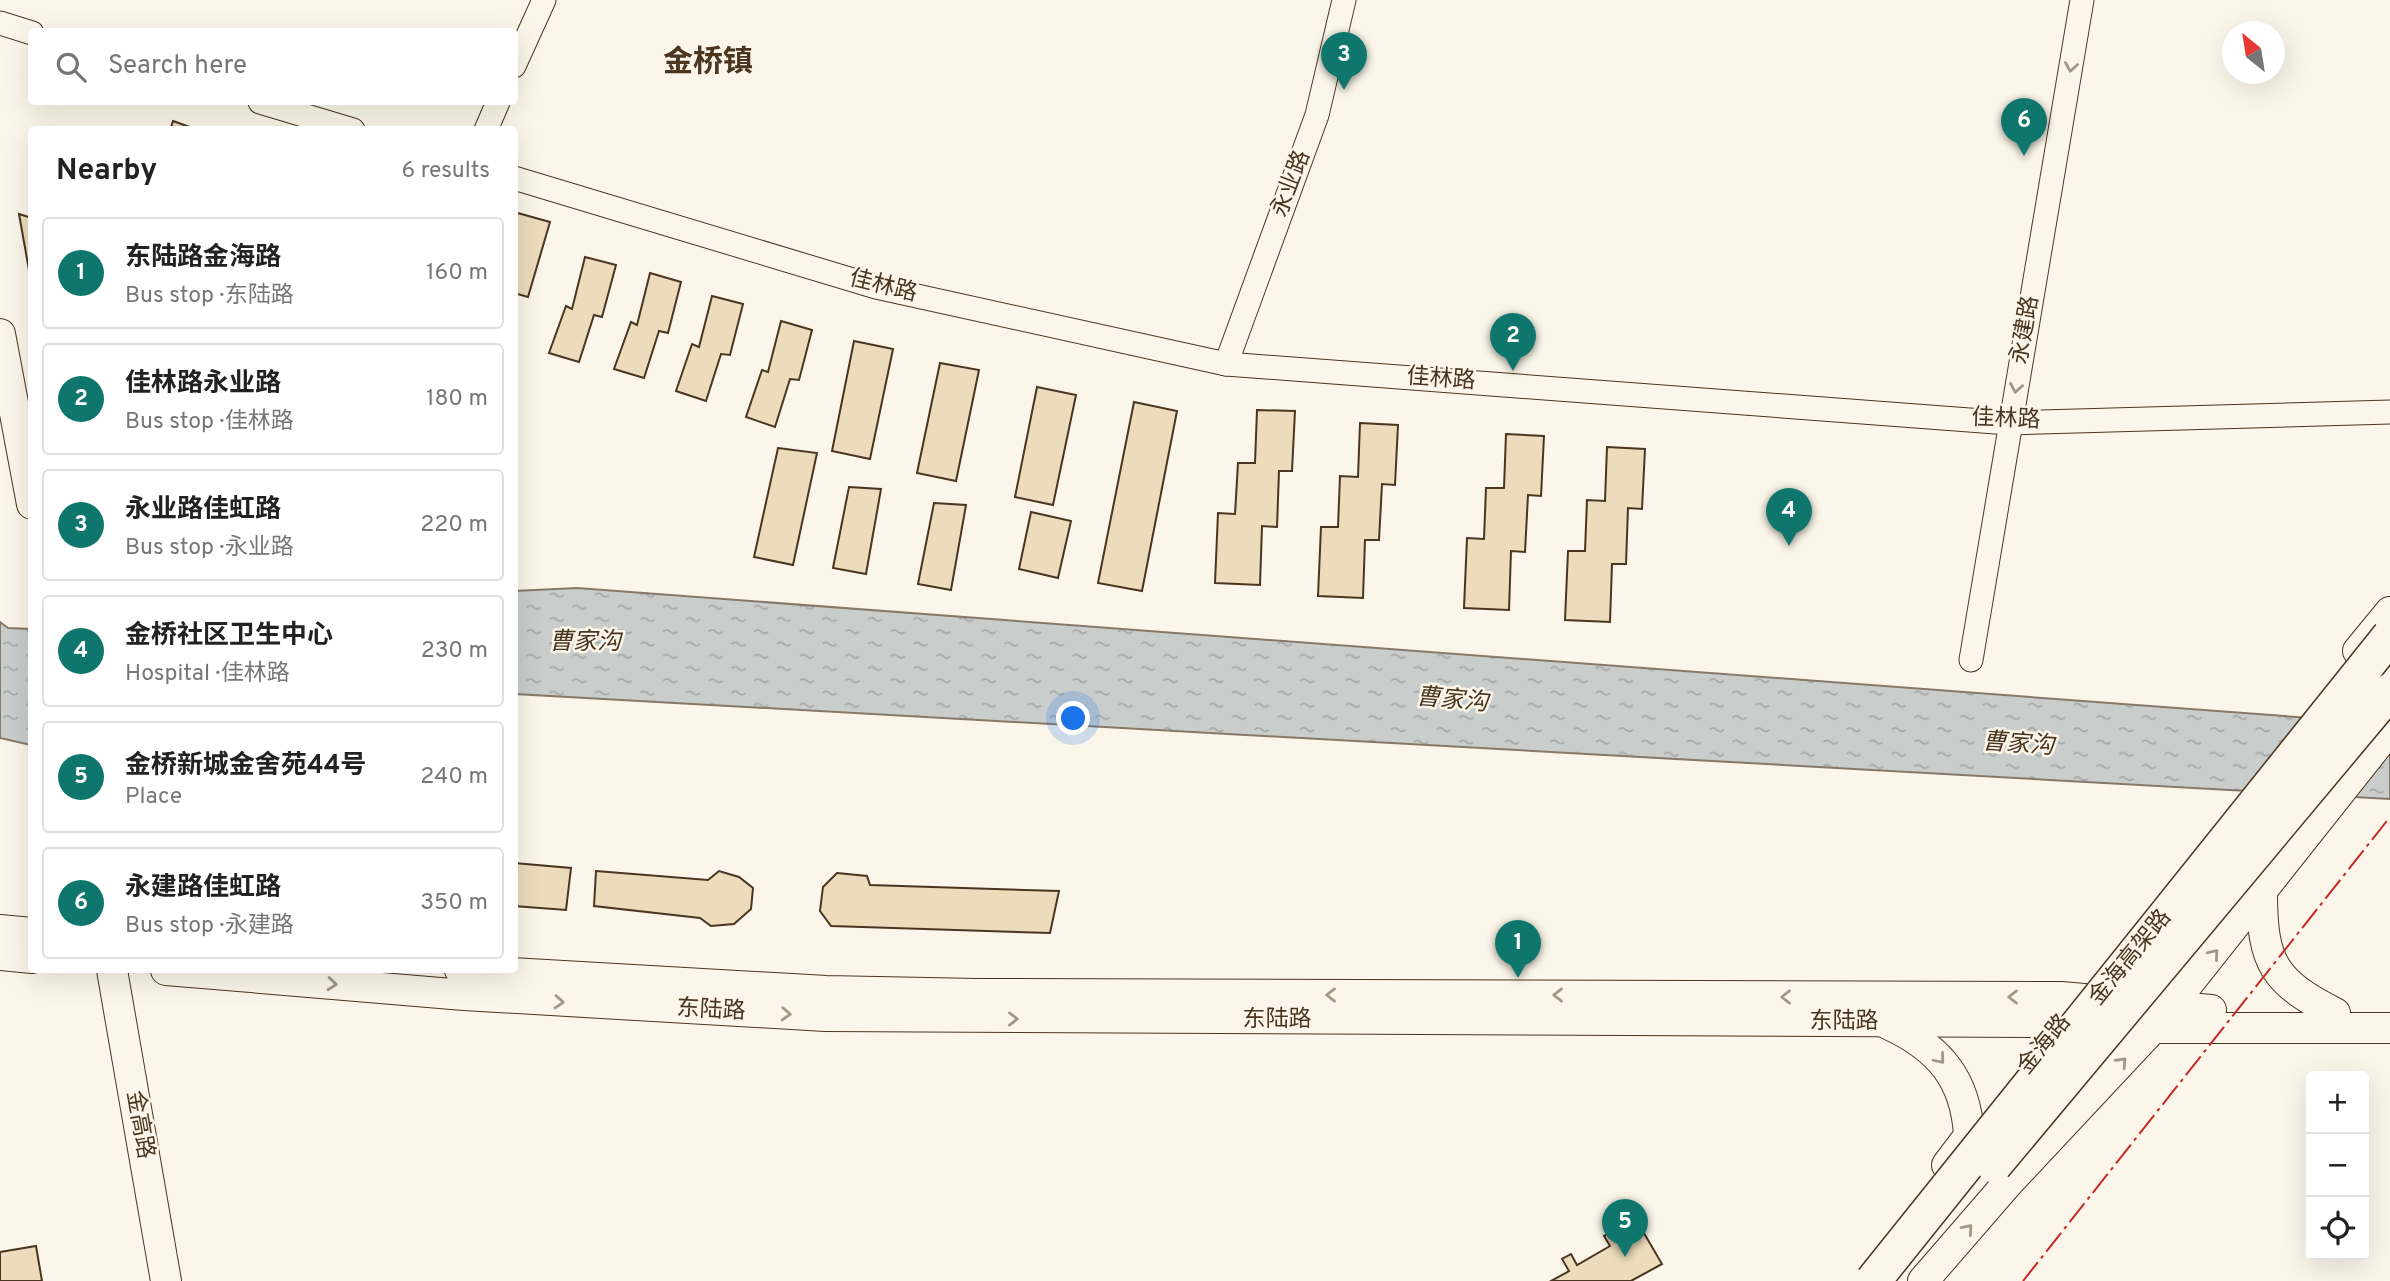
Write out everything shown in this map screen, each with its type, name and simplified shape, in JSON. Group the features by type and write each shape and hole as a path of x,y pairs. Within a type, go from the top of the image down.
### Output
{"highway":[{"name":"金海高架路","path":"1873,1281 2390,636"},
{"name":"金海高架路","path":"1898,1281 2390,691"},
{"path":"1971,1193 2390,711"}],"main road":[{"path":"0,334 28,483"},
{"name":"金海路","path":"1856,1281 2390,612"},
{"path":"1923,1281 2007,1184 2162,1017 2390,729"},
{"path":"2262,893 2265,941 2277,971 2298,994 2335,1013"},
{"path":"0,930 28,933"},
{"path":"0,956 28,958"},
{"name":"金高路","path":"113,973 166,1281"},
{"name":"东陆路","path":"202,973 464,995 825,1016 2062,1024 2228,1011 2390,1013"},
{"name":"东陆路","path":"506,973 660,983 965,994 2081,999 2162,1017 2390,1028"},
{"path":"1884,1022 1928,1046 1945,1064 1958,1085 1968,1121 1969,1136 1943,1170"}],"street":[{"path":"518,57 544,0"},
{"name":"永业路","path":"1226,364 1317,115 1344,0"},
{"name":"永建路","path":"1970,660 2081,0"},
{"path":"0,23 28,32"},
{"path":"270,105 340,126"},
{"path":"488,126 497,105"},
{"name":"佳林路","path":"518,179 876,287 1226,364 2009,423 2390,412"}],"water":[{"name":"曹家沟","path":"577,588 2390,724 2390,799 518,694 518,591"},
{"path":"0,622 8,628 28,629 28,744 0,738"}],"building":[{"path":"173,121 187,126 171,126"},
{"path":"518,213 550,222 528,297 518,294"},
{"path":"19,214 28,217 28,265"},
{"path":"585,257 616,265 602,317 594,315 579,362 549,353 566,306 572,309"},
{"path":"650,273 681,282 668,333 659,331 644,378 614,369 631,322 637,325"},
{"path":"712,296 743,304 730,355 721,354 706,401 676,391 692,344 699,347"},
{"path":"781,321 812,330 799,380 790,379 775,427 746,417 762,370 768,372"},
{"path":"854,341 893,349 870,459 832,451"},
{"path":"940,363 979,370 956,481 917,473"},
{"path":"1037,387 1076,395 1053,505 1015,497"},
{"path":"1134,402 1177,411 1142,591 1098,583"},
{"path":"1257,410 1295,411 1292,471 1279,471 1277,527 1262,526 1260,585 1215,583 1218,513 1235,514 1238,463 1255,463"},
{"path":"1360,423 1398,425 1395,485 1382,484 1379,540 1365,540 1363,598 1318,596 1321,527 1338,527 1340,476 1358,477"},
{"path":"1506,434 1544,436 1541,496 1528,495 1525,552 1511,551 1509,610 1464,608 1467,538 1484,539 1486,488 1504,488"},
{"path":"1607,447 1645,449 1642,509 1628,508 1626,564 1612,564 1610,622 1565,620 1568,551 1585,551 1587,500 1605,501"},
{"path":"778,448 817,453 793,565 754,557"},
{"path":"849,487 881,489 866,574 833,568"},
{"path":"934,503 966,505 951,590 918,584"},
{"path":"1031,512 1071,521 1058,578 1019,569"},
{"path":"518,863 571,868 566,910 518,906"},
{"path":"596,871 708,880 719,871 739,877 753,888 751,909 734,924 711,926 700,918 594,906"},
{"path":"837,873 867,876 870,885 1059,891 1050,933 831,926 820,911 823,887"},
{"path":"1641,1228 1662,1264 1631,1281 1551,1281 1569,1271 1562,1259 1571,1254 1577,1265 1610,1246 1604,1236 1615,1230 1620,1239"},
{"path":"36,1246 42,1281 0,1281 0,1252"}],"power":[{"path":"2023,1281 2390,817"}],"place":[{"name":"永业路佳虹路","path":"1344,90"},
{"name":"永建路佳虹路","path":"2024,156"},
{"name":"佳林路永业路","path":"1513,371"},
{"name":"金桥社区卫生中心","path":"1789,546"},
{"name":"东陆路金海路","path":"1518,978"},
{"name":"金桥新城金舍苑44号","path":"1625,1257"}],"district":[{"name":"金桥镇","path":"708,63"}]}
